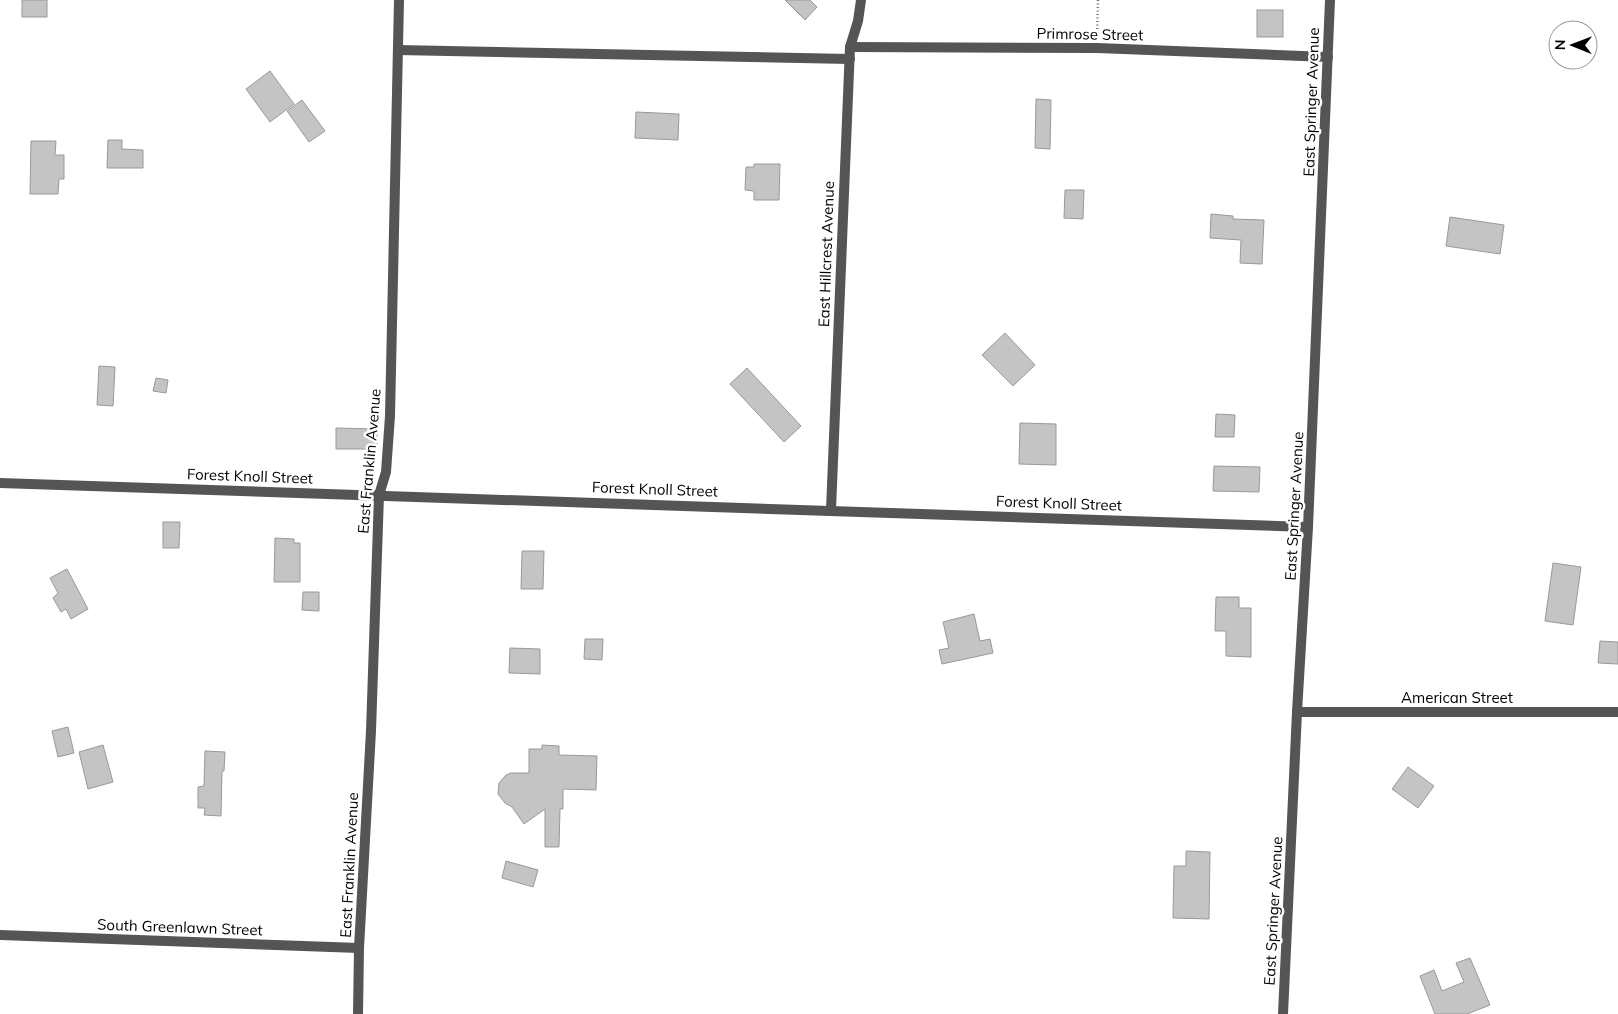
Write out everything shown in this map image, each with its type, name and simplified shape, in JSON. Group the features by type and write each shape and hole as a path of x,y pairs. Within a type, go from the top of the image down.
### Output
{"street":[{"name":"East Franklin Avenue","path":"358,1014 359,948 372,731 379,495 386,472 390,416 399,0"},
{"name":"East Hillcrest Avenue","path":"831,510 850,47 858,21 861,0"},
{"name":"East Springer Avenue","path":"1283,1014 1297,712 1308,527 1330,0"},
{"name":"Primrose Street","path":"850,47 1097,48 1328,58"},
{"path":"398,50 850,59"},
{"name":"Forest Knoll Street","path":"0,483 1308,527"},
{"name":"American Street","path":"1297,712 1618,712"},
{"name":"South Greenlawn Street","path":"0,935 359,948"}],"path":[{"path":"1097,48 1098,0"}],"building":[{"path":"22,0 47,0 47,17 22,17"},
{"path":"785,0 810,0 817,7 805,20"},
{"path":"1257,10 1283,10 1283,37 1257,37"},
{"path":"270,71 294,104 270,122 246,89"},
{"path":"1036,99 1051,100 1050,149 1035,148"},
{"path":"302,100 325,131 309,142 287,111"},
{"path":"636,112 679,114 678,140 635,138"},
{"path":"108,140 122,140 122,149 143,150 143,168 107,168"},
{"path":"31,141 56,141 55,155 64,155 64,179 59,179 58,194 30,194"},
{"path":"754,164 780,164 779,200 754,200 754,191 745,190 746,167 754,167"},
{"path":"1065,190 1084,190 1083,219 1064,218"},
{"path":"1211,214 1233,216 1233,219 1264,220 1262,264 1240,263 1241,240 1210,238"},
{"path":"1450,217 1504,225 1500,254 1446,246"},
{"path":"1005,333 1035,365 1013,386 982,355"},
{"path":"99,366 115,367 113,406 97,405"},
{"path":"747,368 801,426 784,442 730,384"},
{"path":"156,378 168,380 166,393 153,391"},
{"path":"1216,414 1235,415 1234,437 1215,437"},
{"path":"1020,423 1056,424 1056,465 1019,464"},
{"path":"336,428 377,429 377,449 336,449"},
{"path":"1214,466 1260,467 1259,492 1213,491"},
{"path":"163,522 180,522 179,548 163,548"},
{"path":"275,538 294,539 294,543 300,543 300,582 274,582"},
{"path":"522,551 544,551 543,589 521,589"},
{"path":"1553,563 1581,567 1573,625 1545,621"},
{"path":"67,569 88,609 71,619 66,609 61,612 53,598 58,593 50,578"},
{"path":"303,592 319,592 319,611 302,610"},
{"path":"1216,597 1239,597 1239,608 1251,608 1251,657 1226,656 1226,631 1215,631"},
{"path":"974,614 980,641 990,639 993,653 942,664 939,650 949,648 943,622"},
{"path":"585,639 603,639 602,660 584,659"},
{"path":"1600,641 1618,642 1618,664 1598,663"},
{"path":"510,648 540,649 540,674 509,673"},
{"path":"68,727 74,753 58,757 52,731"},
{"path":"103,745 113,782 88,789 79,752"},
{"path":"542,745 559,746 559,755 597,756 596,790 563,789 563,809 560,809 559,847 545,847 545,809 524,824 512,807 505,803 498,794 499,783 506,775 511,773 529,773 529,749 542,749"},
{"path":"205,751 225,752 224,771 222,771 221,816 204,815 205,808 198,808 198,787 204,786"},
{"path":"1408,767 1434,786 1418,808 1392,789"},
{"path":"1186,851 1210,852 1209,919 1173,918 1174,866 1186,866"},
{"path":"506,861 538,870 533,887 502,878"},
{"path":"1470,958 1490,1005 1467,1014 1435,1014 1420,976 1434,970 1442,991 1464,982 1456,963"}]}
